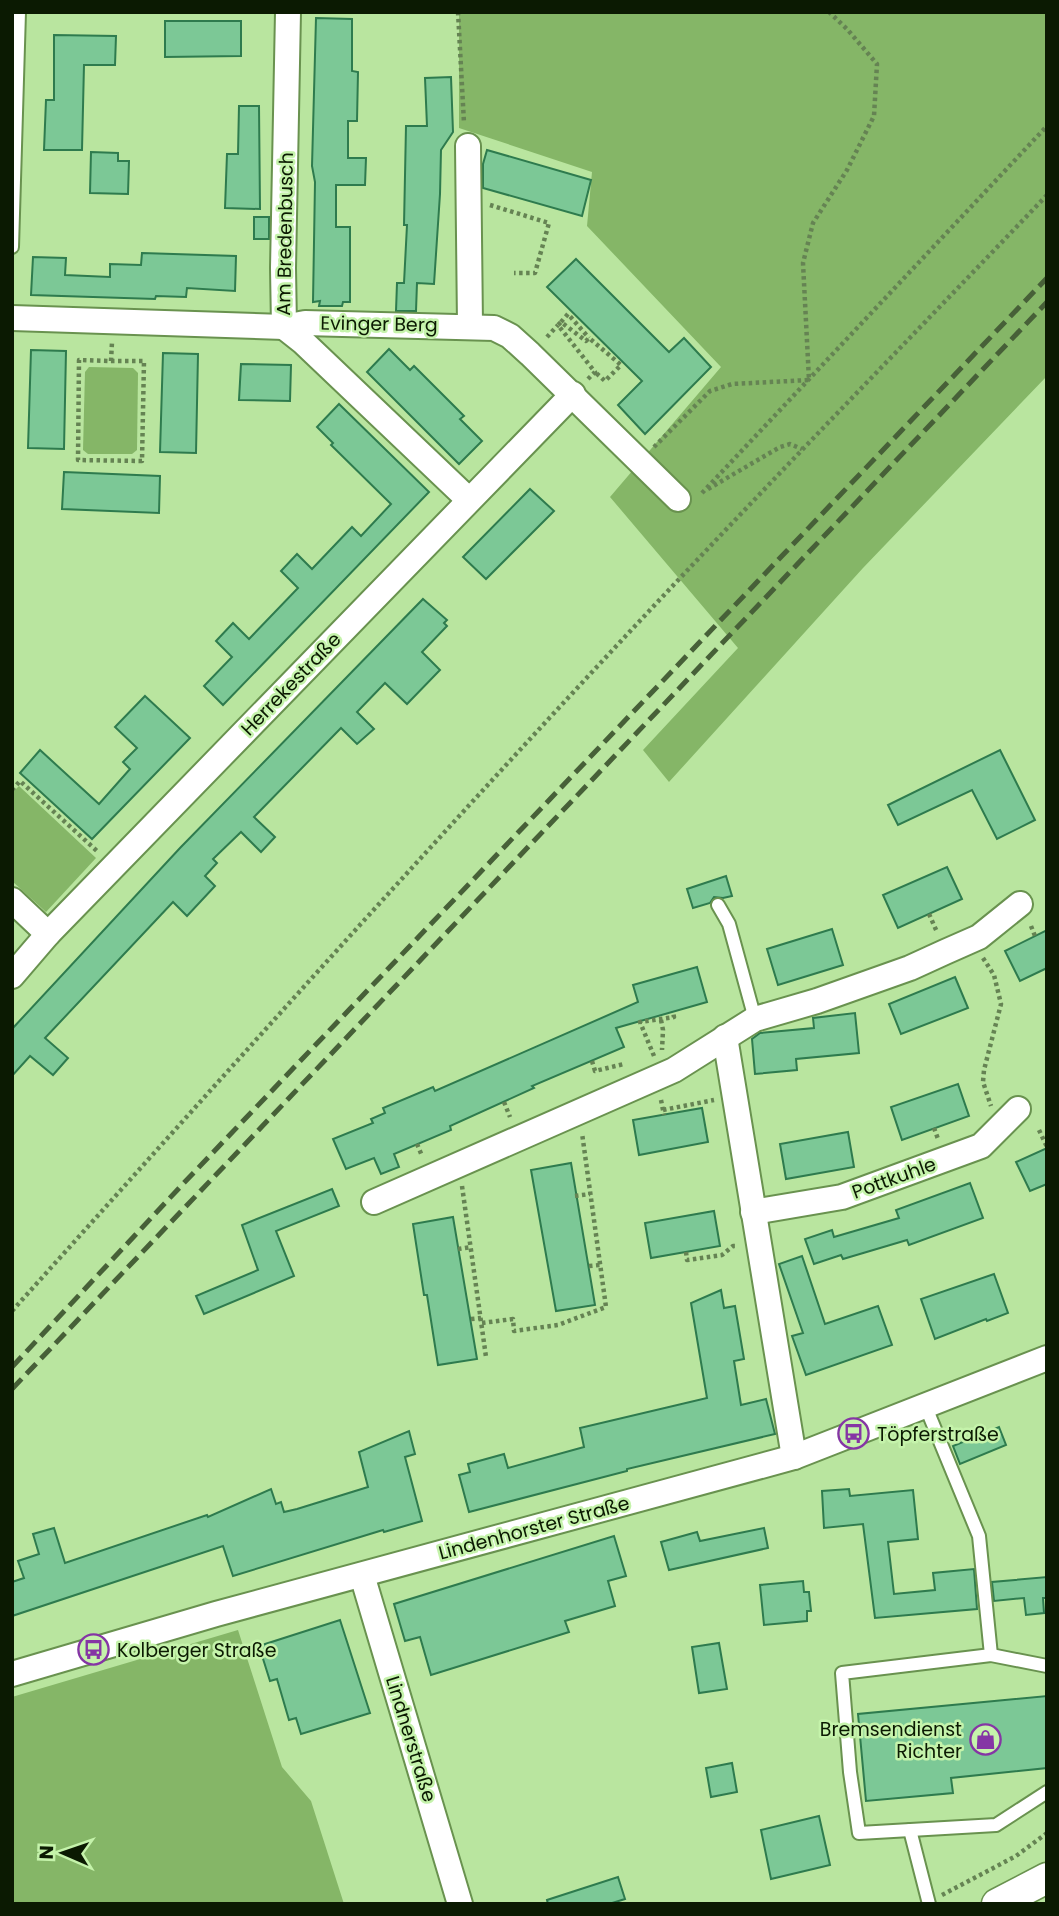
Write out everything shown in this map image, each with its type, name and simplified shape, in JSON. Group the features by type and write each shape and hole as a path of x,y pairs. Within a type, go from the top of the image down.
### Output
{"street":[{"name":"Am Bredenbusch","path":"288,12 284,327 469,500"},
{"path":"468,146 470,326"},
{"name":"Evinger Berg","path":"12,318 284,327 305,323 494,328 510,336 573,394 678,499"},
{"name":"Herrekestraße","path":"12,976 48,934 573,394"},
{"path":"12,900 48,934"},
{"path":"374,1202 674,1070 755,1019 817,1001 910,968 1025,914"},
{"path":"725,1037 794,1457"},
{"name":"Pottkuhle","path":"753,1212 842,1197 981,1146 1018,1110"},
{"name":"Lindenhorster Straße","path":"12,1674 204,1618 794,1457 1047,1358"},
{"name":"Lindnerstraße","path":"362,1575 460,1904"},
{"path":"997,1904 1047,1878"}],"lane":[{"path":"12,247 19,12"},
{"path":"718,905 729,924 755,1019"},
{"path":"925,1405 979,1536 991,1655"},
{"path":"1047,1667 991,1655 842,1673 850,1772 859,1833 996,1825 1047,1792"},
{"path":"910,1830 929,1903"}],"path":[{"path":"458,12 463,119 468,146"},
{"path":"809,380 803,263 813,223 848,170 874,116 875,103 877,64 829,12"},
{"path":"702,493 1047,126"},
{"path":"12,1311 388,892 802,449 1047,195"},
{"path":"469,199 549,223 535,273 514,273"},
{"path":"551,333 559,323 568,314 589,338 621,365 605,381 595,372 559,323"},
{"path":"111,361 112,320"},
{"path":"559,323 586,341 589,338"},
{"path":"79,360 111,361 144,361 142,461 78,460 79,360"},
{"path":"573,394 595,372"},
{"path":"640,460 710,391 732,384 809,380"},
{"path":"678,499 702,493 780,447 790,444 802,449"},
{"path":"12,790 20,781 51,813 103,857"},
{"path":"1025,914 1035,936"},
{"path":"971,940 994,975 1001,1004 983,1083 998,1129"},
{"path":"654,1056 640,1022 674,1017 673,1012"},
{"path":"661,1020 662,1054"},
{"path":"663,1110 721,1099"},
{"path":"471,1319 513,1319 514,1331 558,1325 606,1307 579,1112"},
{"path":"1039,1130 1047,1147"},
{"path":"417,1144 421,1152"},
{"path":"460,1164 486,1357"},
{"path":"575,1196 590,1194"},
{"path":"686,1252 687,1260 722,1255 733,1246"},
{"path":"458,1249 471,1247"},
{"path":"589,1266 600,1265"},
{"path":"929,1903 1016,1856 1047,1833"}],"green space":[{"path":"459,12 1047,12 1047,376 863,568 669,782 643,750 738,648 610,497 721,367 587,226 592,172 459,128"},
{"path":"89,367 133,368 138,373 137,450 132,454 88,454 83,450 85,372"},
{"path":"19,786 96,858 46,912 12,881 12,793"},
{"path":"238,1630 282,1767 311,1801 344,1904 12,1904 12,1697"}],"building":[{"path":"316,18 352,19 352,71 358,72 357,121 348,121 348,158 366,158 365,185 336,185 336,227 350,227 350,302 343,302 342,306 319,306 320,301 313,302 315,182 312,166"},
{"path":"165,21 241,21 241,56 165,57"},
{"path":"54,35 116,36 115,65 84,65 82,150 44,150 46,100 54,100"},
{"path":"451,77 453,132 441,150 434,284 417,283 416,311 396,311 397,283 404,283 407,225 404,225 406,126 427,126 425,78"},
{"path":"239,106 259,106 260,209 225,208 227,154 238,154"},
{"path":"487,150 591,180 582,216 483,188 483,164"},
{"path":"91,152 118,153 118,161 129,161 128,194 90,193"},
{"path":"254,217 269,217 269,239 254,239"},
{"path":"142,253 236,256 235,291 187,288 186,297 156,296 155,299 31,295 33,257 66,258 65,275 110,277 110,264 141,265"},
{"path":"576,259 669,352 684,338 711,367 645,434 618,405 642,381 547,287"},
{"path":"389,349 410,370 414,366 464,416 460,419 482,441 459,464 367,372"},
{"path":"31,350 66,351 64,449 28,448"},
{"path":"163,353 198,354 196,453 160,452"},
{"path":"241,364 291,365 290,401 239,400"},
{"path":"339,404 429,492 223,705 204,686 232,657 216,641 233,623 249,639 298,588 281,571 297,554 312,569 352,527 361,536 391,504 331,445 333,443 317,427"},
{"path":"64,472 160,476 159,513 62,509"},
{"path":"530,489 554,511 486,579 463,557"},
{"path":"423,599 447,620 444,623 447,626 422,652 440,670 407,704 385,683 357,712 374,729 357,744 341,728 254,817 275,837 261,852 241,832 213,859 217,863 205,876 215,886 187,916 173,902 45,1038 68,1058 53,1075 30,1056 12,1076 12,1029 180,848"},
{"path":"145,696 190,738 92,839 20,773 40,750 99,804 130,769 123,762 137,748 115,727"},
{"path":"1000,750 1035,820 997,839 972,790 898,825 888,805"},
{"path":"947,867 962,899 898,928 883,895"},
{"path":"726,876 732,896 714,897 710,903 693,908 687,889"},
{"path":"832,929 843,965 778,985 767,949"},
{"path":"1047,930 1047,968 1020,981 1005,951"},
{"path":"697,967 707,1002 616,1028 624,1047 532,1086 534,1088 450,1126 451,1130 394,1154 399,1167 381,1174 374,1158 346,1169 333,1139 373,1123 371,1119 385,1113 383,1108 433,1087 435,1091 638,1002 633,985"},
{"path":"955,977 968,1008 901,1034 889,1004"},
{"path":"855,1013 859,1053 796,1059 797,1070 755,1074 752,1039 760,1033 814,1028 813,1018"},
{"path":"958,1084 969,1116 902,1140 891,1107"},
{"path":"702,1108 708,1142 639,1155 633,1120"},
{"path":"848,1132 854,1167 786,1179 780,1144"},
{"path":"1047,1148 1047,1184 1030,1191 1016,1162"},
{"path":"571,1163 595,1305 556,1311 531,1170"},
{"path":"970,1183 983,1218 909,1245 907,1240 843,1259 841,1255 814,1264 805,1239 832,1230 834,1237 899,1218 896,1210"},
{"path":"332,1189 339,1206 276,1231 294,1276 204,1314 196,1296 258,1270 242,1225"},
{"path":"714,1211 720,1246 651,1258 645,1223"},
{"path":"453,1217 477,1359 438,1365 413,1224"},
{"path":"802,1256 825,1324 878,1306 892,1345 806,1375 792,1336 803,1333 779,1264"},
{"path":"994,1274 1008,1313 935,1339 921,1299"},
{"path":"721,1290 724,1308 735,1306 744,1359 734,1361 741,1405 766,1399 775,1434 627,1469 469,1512 459,1475 470,1472 468,1464 504,1454 508,1468 584,1447 580,1428 707,1398 691,1303"},
{"path":"999,1427 1006,1445 960,1464 953,1446"},
{"path":"409,1431 415,1454 405,1457 422,1521 384,1532 383,1530 233,1576 223,1546 12,1616 12,1582 24,1578 18,1561 39,1554 33,1534 54,1528 65,1563 207,1515 208,1517 271,1489 276,1504 281,1502 284,1512 297,1509 368,1487 359,1452"},
{"path":"849,1489 850,1496 913,1490 918,1539 888,1542 894,1594 935,1590 933,1573 974,1569 977,1609 875,1618 863,1524 824,1528 822,1491"},
{"path":"764,1528 768,1548 669,1570 661,1542 697,1532 700,1541"},
{"path":"614,1536 626,1576 608,1581 615,1606 565,1621 569,1632 431,1675 420,1637 405,1641 394,1604"},
{"path":"1047,1577 1047,1598 1043,1598 1044,1613 1026,1615 1024,1598 994,1601 992,1582"},
{"path":"803,1581 804,1592 809,1592 811,1611 807,1611 807,1621 764,1625 760,1585"},
{"path":"340,1620 370,1713 301,1734 296,1718 289,1720 277,1679 270,1681 259,1646"},
{"path":"719,1643 727,1689 699,1693 692,1647"},
{"path":"1047,1696 1047,1768 951,1778 953,1793 866,1801 858,1714"},
{"path":"732,1763 737,1792 711,1797 706,1768"},
{"path":"819,1816 830,1865 771,1879 761,1830"},
{"path":"618,1877 625,1899 609,1904 548,1904 547,1900"}],"railway":[{"path":"12,1367 181,1186 1047,278"},
{"path":"12,1389 1047,302"}],"place":[{"name":"Töpferstraße","path":"854,1434"},
{"name":"Kolberger Straße","path":"94,1650"},
{"name":"Bremsendienst Richter","path":"985,1740"}]}
